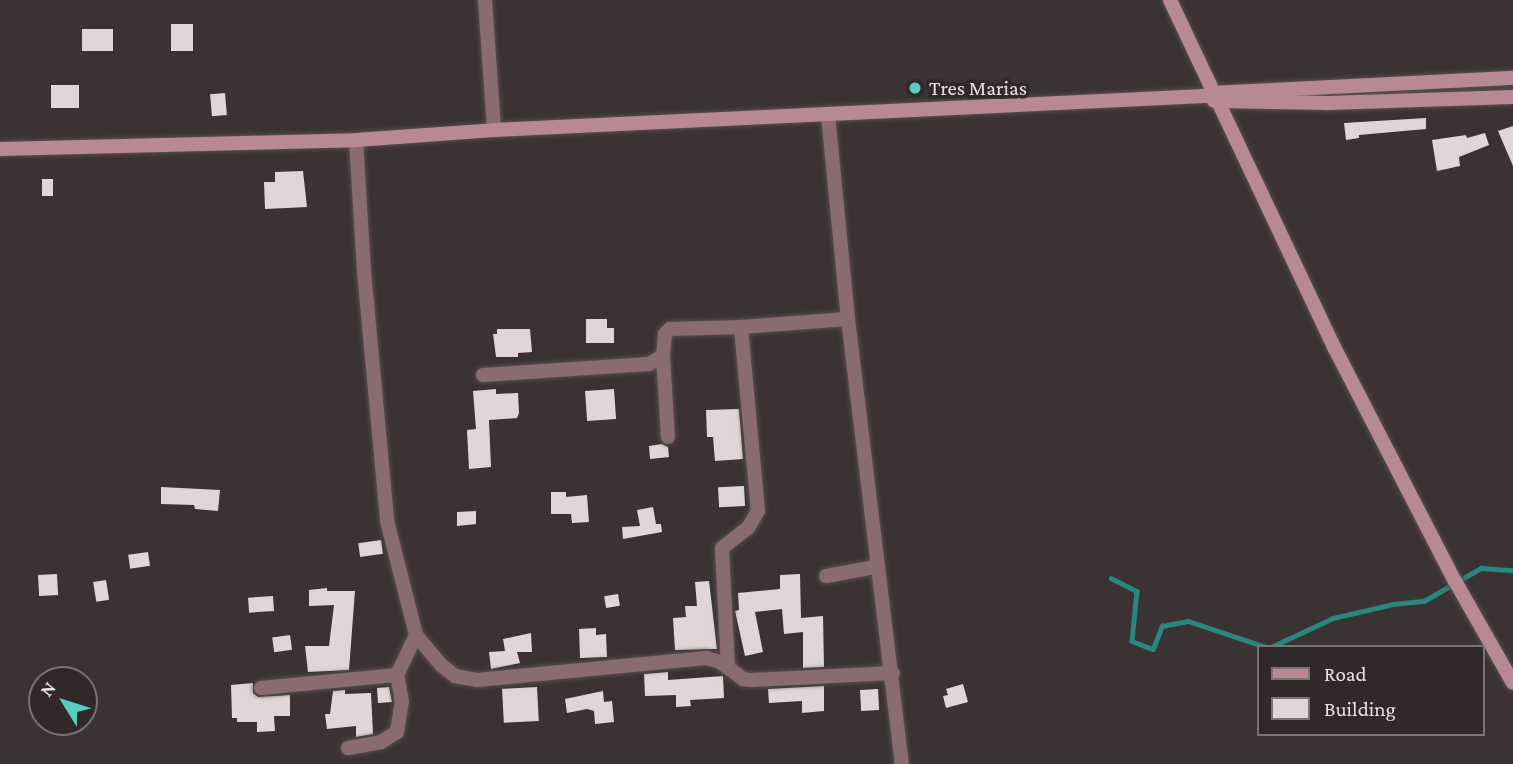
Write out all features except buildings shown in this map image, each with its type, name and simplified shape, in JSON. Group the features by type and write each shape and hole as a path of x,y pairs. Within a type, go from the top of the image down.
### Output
{"street":[{"path":"485,0 494,130"},
{"path":"1170,0 1213,98 1334,348 1454,581 1513,683"},
{"path":"0,149 356,140 494,130 1213,98 1512,78 1512,97 1213,98"},
{"path":"828,116 876,567 893,673 902,764"},
{"path":"356,140 364,271 387,521 416,635 441,665 455,676 466,679 706,658 744,679 751,680 893,673"},
{"path":"668,437 663,356 665,334 670,329 848,319"},
{"path":"728,668 722,548 748,528 758,511 742,365 741,327"},
{"path":"483,375 649,363 663,356"},
{"path":"826,576 876,567"},
{"path":"348,748 381,742 397,732 402,702 397,675 416,635"},
{"path":"261,688 397,675"}],"waterway":[{"path":"1275,645 1333,618 1393,604 1424,601 1481,568 1513,570"},
{"path":"1111,578 1137,591 1132,641 1153,649 1162,626 1188,621 1260,645"}],"place":[{"name":"Tres Marias","path":"915,88"}]}
